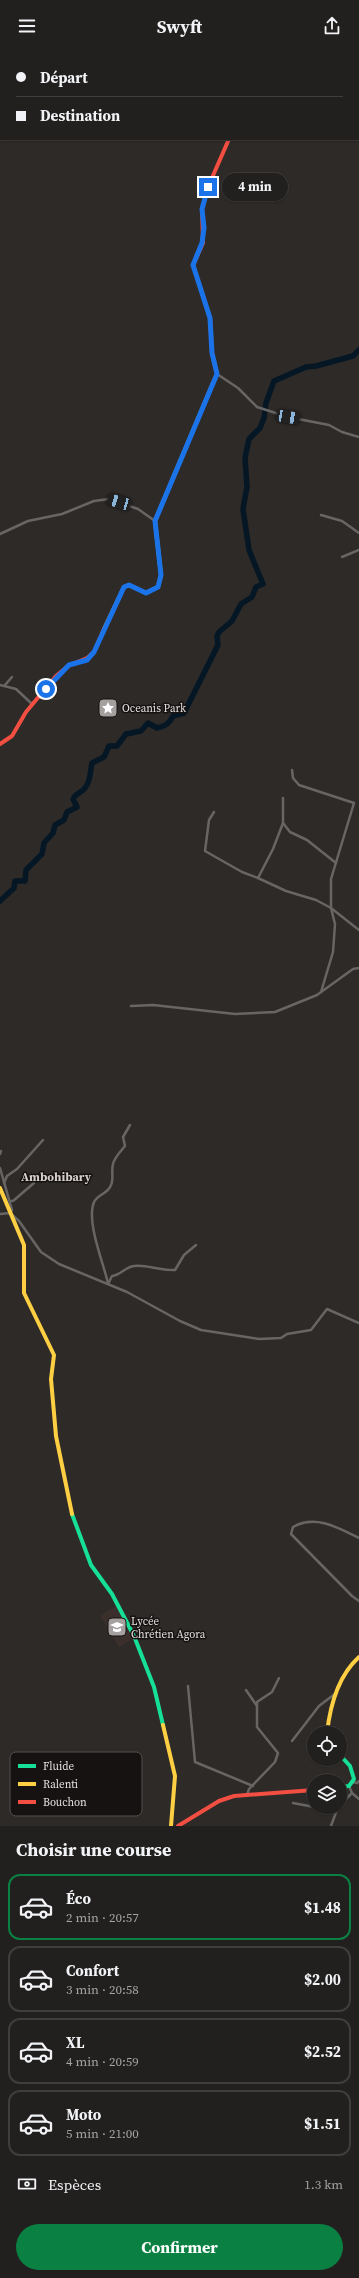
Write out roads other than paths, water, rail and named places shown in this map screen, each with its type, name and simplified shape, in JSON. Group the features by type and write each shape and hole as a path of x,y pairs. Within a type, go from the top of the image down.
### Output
{"street":[{"path":"0,744 5,744 26,712 63,670 69,665 87,660 94,652 124,587 129,585 146,593 158,587 161,575 155,521 217,374 212,353 210,318 193,265 202,243 204,228 202,209 208,187 229,140"},
{"path":"217,374 238,388 257,407 265,408 288,417 329,425 342,432 359,437"},
{"path":"0,534 28,521 62,514 94,501 109,500 138,509 155,521"},
{"path":"321,515 342,521 359,533"},
{"path":"342,557 359,550"},
{"path":"5,685 12,677"},
{"path":"0,685 5,685 22,692 32,705"},
{"path":"292,770 293,778 299,785 354,803 331,879 331,908 335,924 333,952 321,992"},
{"path":"258,878 273,849 283,823 282,798"},
{"path":"214,812 209,820 205,851 242,872 286,891 308,896 331,908 359,930"},
{"path":"283,823 290,832 307,840 336,863"},
{"path":"131,1006 153,1005 235,1014 275,1012 317,995 353,969 359,968"},
{"path":"108,1284 102,1256 94,1234 91,1220 93,1204 96,1198 108,1191 112,1184 113,1163 125,1146 123,1137 130,1125"},
{"path":"4,1183 8,1176 17,1169 43,1140"},
{"path":"0,1168 12,1210 10,1213"},
{"path":"10,1201 13,1201 34,1183"},
{"path":"0,1188 24,1245 24,1293 54,1355 51,1378 56,1436 70,1505 91,1565 112,1594 134,1636 154,1687 175,1776 171,1826"},
{"path":"0,1214 10,1213 19,1221 41,1252 59,1264 108,1284 180,1322 201,1330 229,1336 259,1339 281,1338 287,1334 311,1330 327,1309 359,1323"},
{"path":"108,1284 112,1276 119,1275 129,1266 136,1265 154,1269 175,1270 184,1255 196,1245"},
{"path":"359,1538 333,1526 320,1522 301,1522 293,1527 291,1534 352,1596 359,1601"},
{"path":"328,1726 330,1710 338,1691 355,1660 359,1657"},
{"path":"247,1795 253,1786 275,1762 278,1753 257,1727 257,1702 272,1692 279,1678"},
{"path":"188,1686 195,1762 253,1786"},
{"path":"246,1690 257,1706"},
{"path":"292,1741 319,1706 338,1691"},
{"path":"347,1764 353,1772 352,1782 349,1786 352,1793 359,1799"},
{"path":"352,1782 357,1783 359,1781"},
{"path":"178,1826 219,1801 234,1796 307,1791"},
{"path":"347,1798 352,1793"},
{"path":"293,1803 307,1806"},
{"path":"330,1826 335,1814"}],"waterway":[{"path":"0,901 14,888 15,881 25,881 26,870 42,854 44,843 53,833 55,825 64,820 67,812 77,807 73,799 87,785 92,763 104,757 109,746 117,746 126,734 141,731 148,723 157,728 168,723 173,716 184,713 218,645 217,636 219,632 232,621 241,604 252,597 256,587 263,584 249,550 243,509 247,487 245,458 249,439 260,428 264,418 266,403 274,381 306,367 316,366 353,356 359,350"}],"place":[{"name":"Oceanis Park","path":"108,708"},
{"name":"Lycée Chrétien Agora","path":"117,1627"}],"district":[{"name":"Ambohibary","path":"56,1177"}]}
